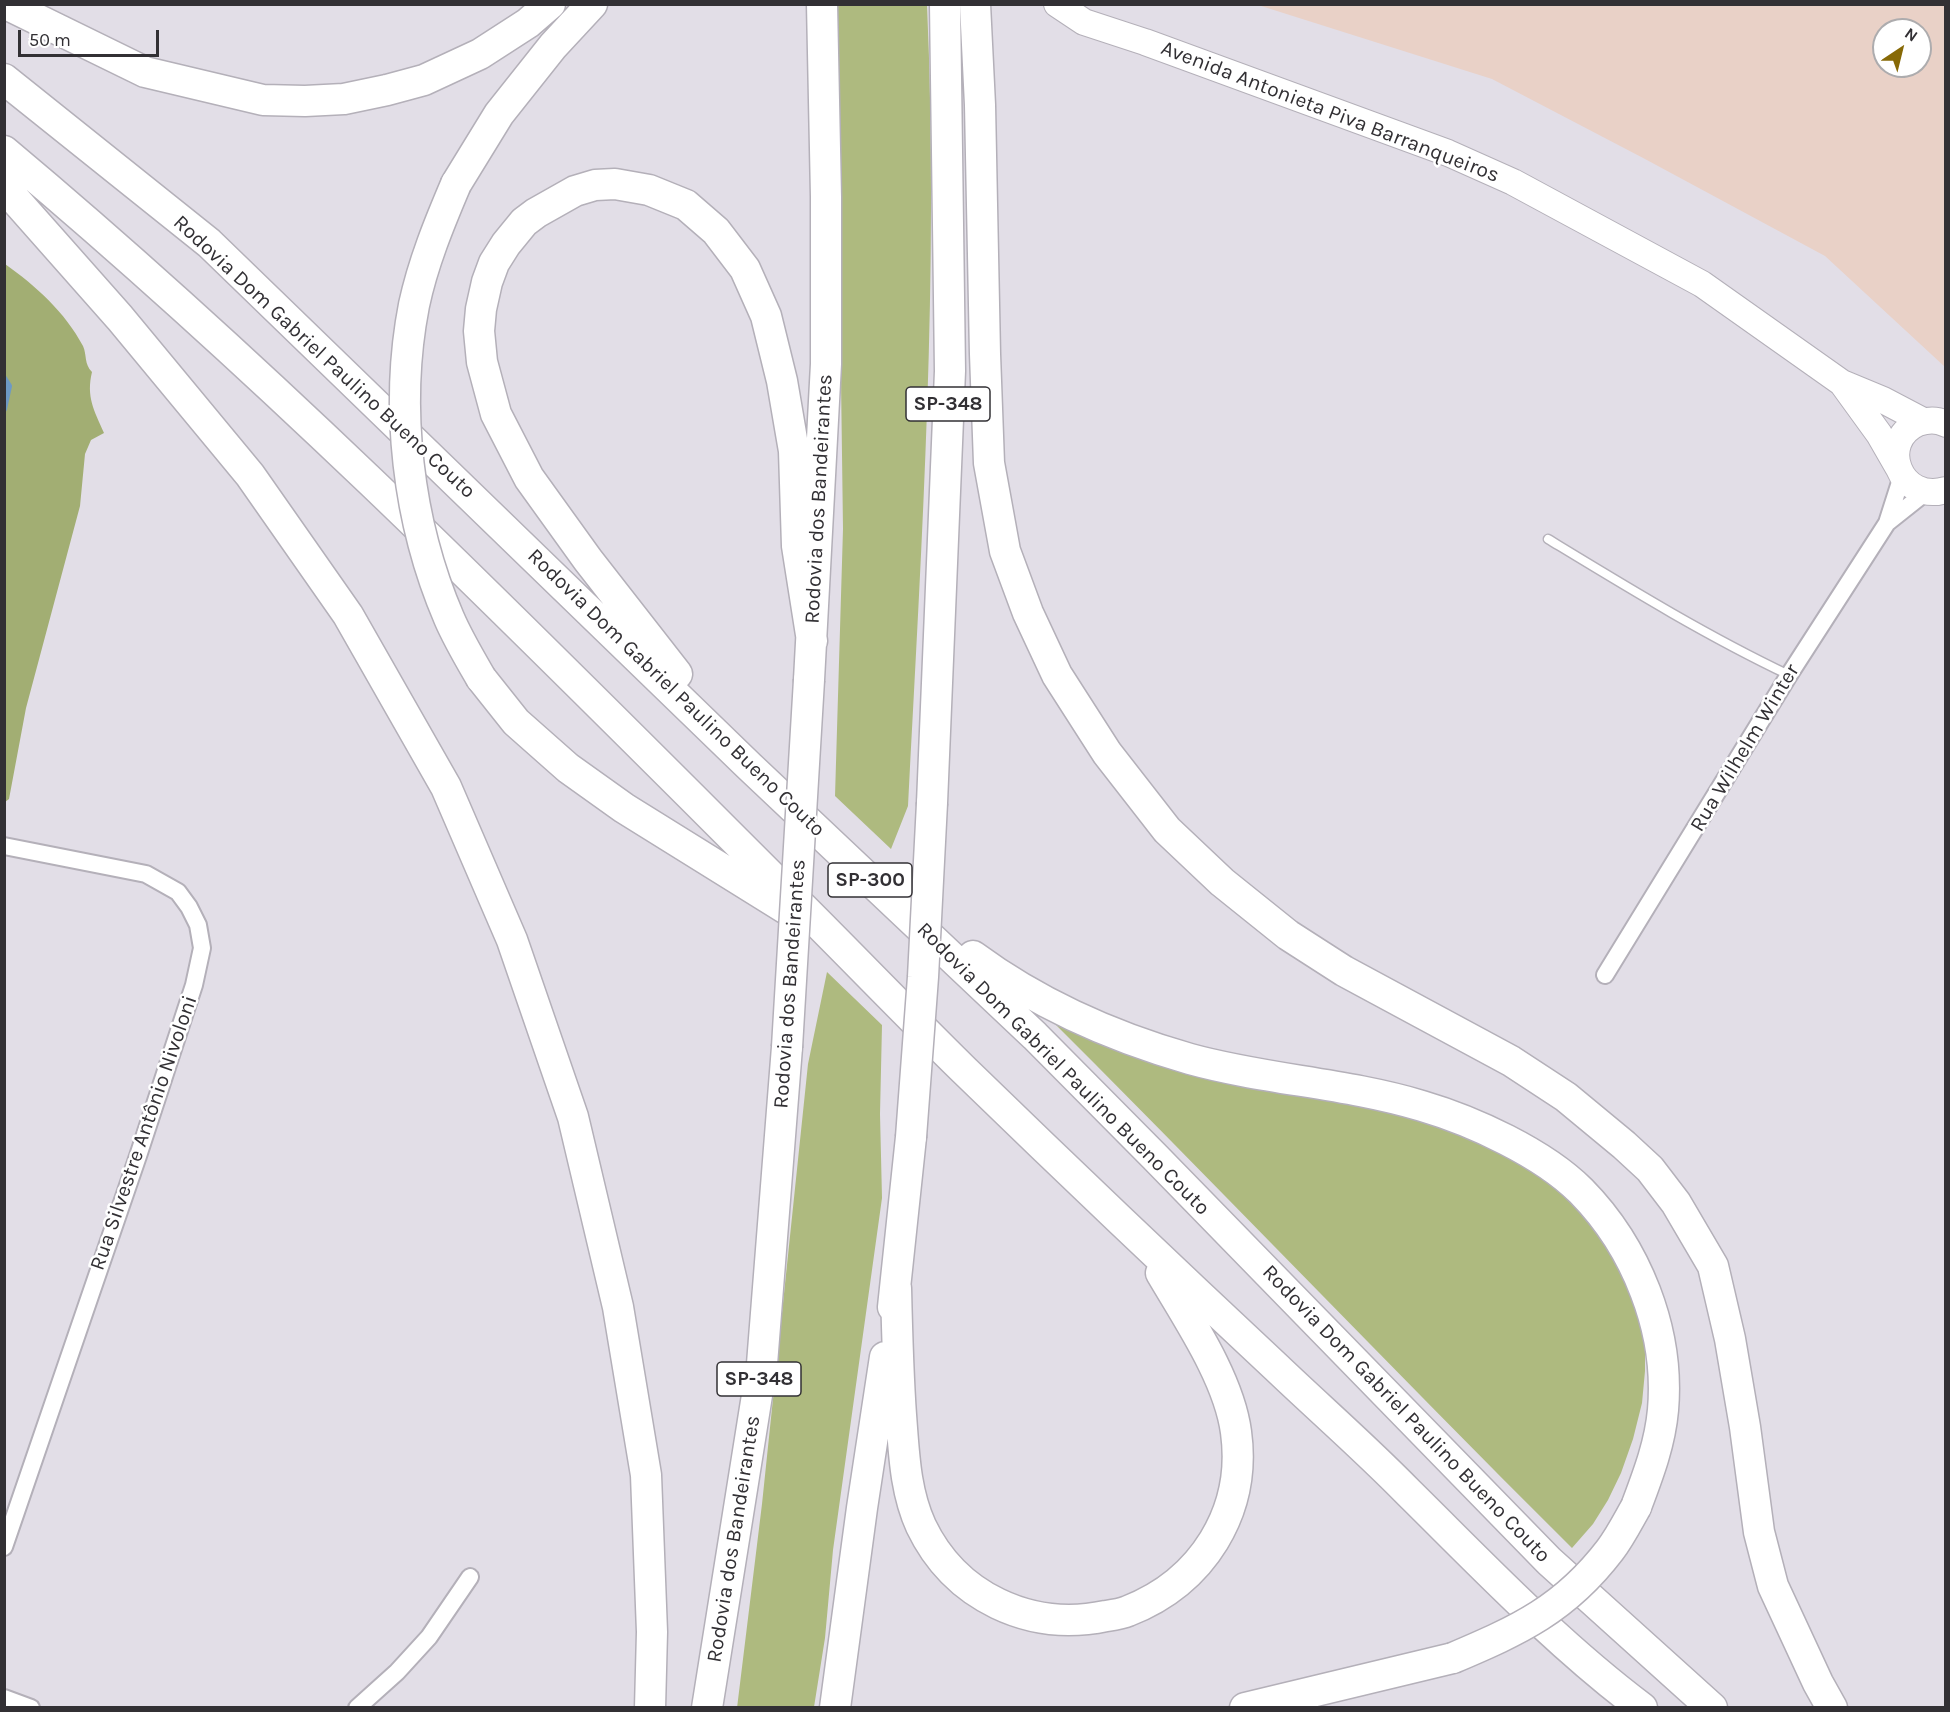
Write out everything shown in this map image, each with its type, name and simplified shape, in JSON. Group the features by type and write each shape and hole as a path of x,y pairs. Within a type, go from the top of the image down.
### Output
{"highway":[{"path":"6,4 145,72 262,100 305,101 344,99 424,80 480,54 528,23 550,4"},
{"path":"592,4 554,46 499,114 456,184 432,243 414,304 407,352 408,460 420,528 438,591 459,639 481,678 516,722 568,768 624,808 837,942"},
{"name":"Rodovia dos Bandeirantes","path":"707,1707 762,1364 787,1047 812,641 826,364 826,197 822,4"},
{"name":"SP-348","path":"836,1707 864,1496 896,1288 911,1137 923,977 950,371 945,4"},
{"path":"975,4 980,105 984,354 989,463 1005,551 1028,613 1057,675 1107,753 1167,830 1222,882 1288,935 1344,971 1511,1061 1566,1097 1650,1169 1676,1203 1713,1266 1730,1339 1759,1532 1773,1586 1818,1683 1832,1707"},
{"name":"Rodovia Dom Gabriel Paulino Bueno Couto","path":"4,79 209,243 749,766 1035,1036 1172,1173 1548,1561 1712,1707"},
{"name":"SP-300","path":"4,151 175,298 270,385 521,627 962,1068 1142,1242 1395,1478 1547,1629 1616,1688 1642,1707"},
{"path":"749,766 588,560 529,478 496,414 482,362 479,331 481,309 494,263 524,222 536,213 575,191 595,185 615,184 649,190 686,205 716,231 745,269 766,316 782,381 794,451 797,546 812,641"},
{"path":"4,187 120,318 250,475 348,615 446,787 512,940 573,1117 618,1307 646,1475 652,1632 650,1707"},
{"path":"867,878 1000,976 1065,1013 1188,1058 1235,1070 1357,1090 1423,1106 1476,1126 1534,1154 1580,1190 1611,1226 1638,1274 1650,1304 1664,1375 1663,1411 1656,1454 1636,1507 1611,1549 1585,1580 1562,1602 1522,1627 1453,1658 1245,1707"},
{"path":"896,1288 905,1467 911,1500 922,1527 937,1553 966,1584 1006,1608 1028,1616 1048,1619 1072,1621 1097,1618 1127,1612 1158,1596 1184,1577 1206,1552 1225,1523 1239,1468 1236,1431 1228,1401 1204,1345 1142,1242"}],"main road":[{"name":"Avenida Antonieta Piva Barranqueiros","path":"1057,4 1084,22 1145,42 1437,149 1513,182 1702,284 1842,382"},
{"path":"1842,382 1883,400 1936,418"},
{"path":"1842,382 1879,434 1908,483 1937,494"},
{"path":"1901,473 1896,458 1903,435 1912,426 1936,418"}],"street":[{"name":"Rua Wilhelm Winter","path":"1605,975 1789,675 1887,523 1901,473"},
{"name":"Rua Wilhelm Winter","path":"1887,523 1937,494"},
{"name":"Rua Silvestre Antônio Nivoloni","path":"4,846 146,874 178,892 198,925 202,948 194,985 138,1156 4,1547"},
{"path":"357,1707 397,1672 429,1637 470,1577"},
{"path":"4,1698 31,1707"}],"lane":[{"path":"1548,539 1704,632 1789,675"}],"shaded area":[{"path":"1258,5 1945,5 1945,367 1825,256 1492,79"}],"green space":[{"path":"836,5 927,5 931,205 923,506 908,806 891,849 835,796 843,529"},
{"path":"5,264 49,300 76,334 92,372 91,396 94,410 104,433 91,440 85,454 80,506 26,708 9,799 5,802"},
{"path":"827,972 882,1025 880,1114 882,1198 833,1550 825,1638 814,1707 737,1708 762,1504 808,1064"},
{"path":"1025,994 1073,1020 1428,1112 1579,1195 1639,1300 1645,1345 1645,1371 1642,1403 1621,1473 1593,1524 1572,1548 1162,1132"}],"waterway":[{"path":"4,378 9,386 4,409"}]}
